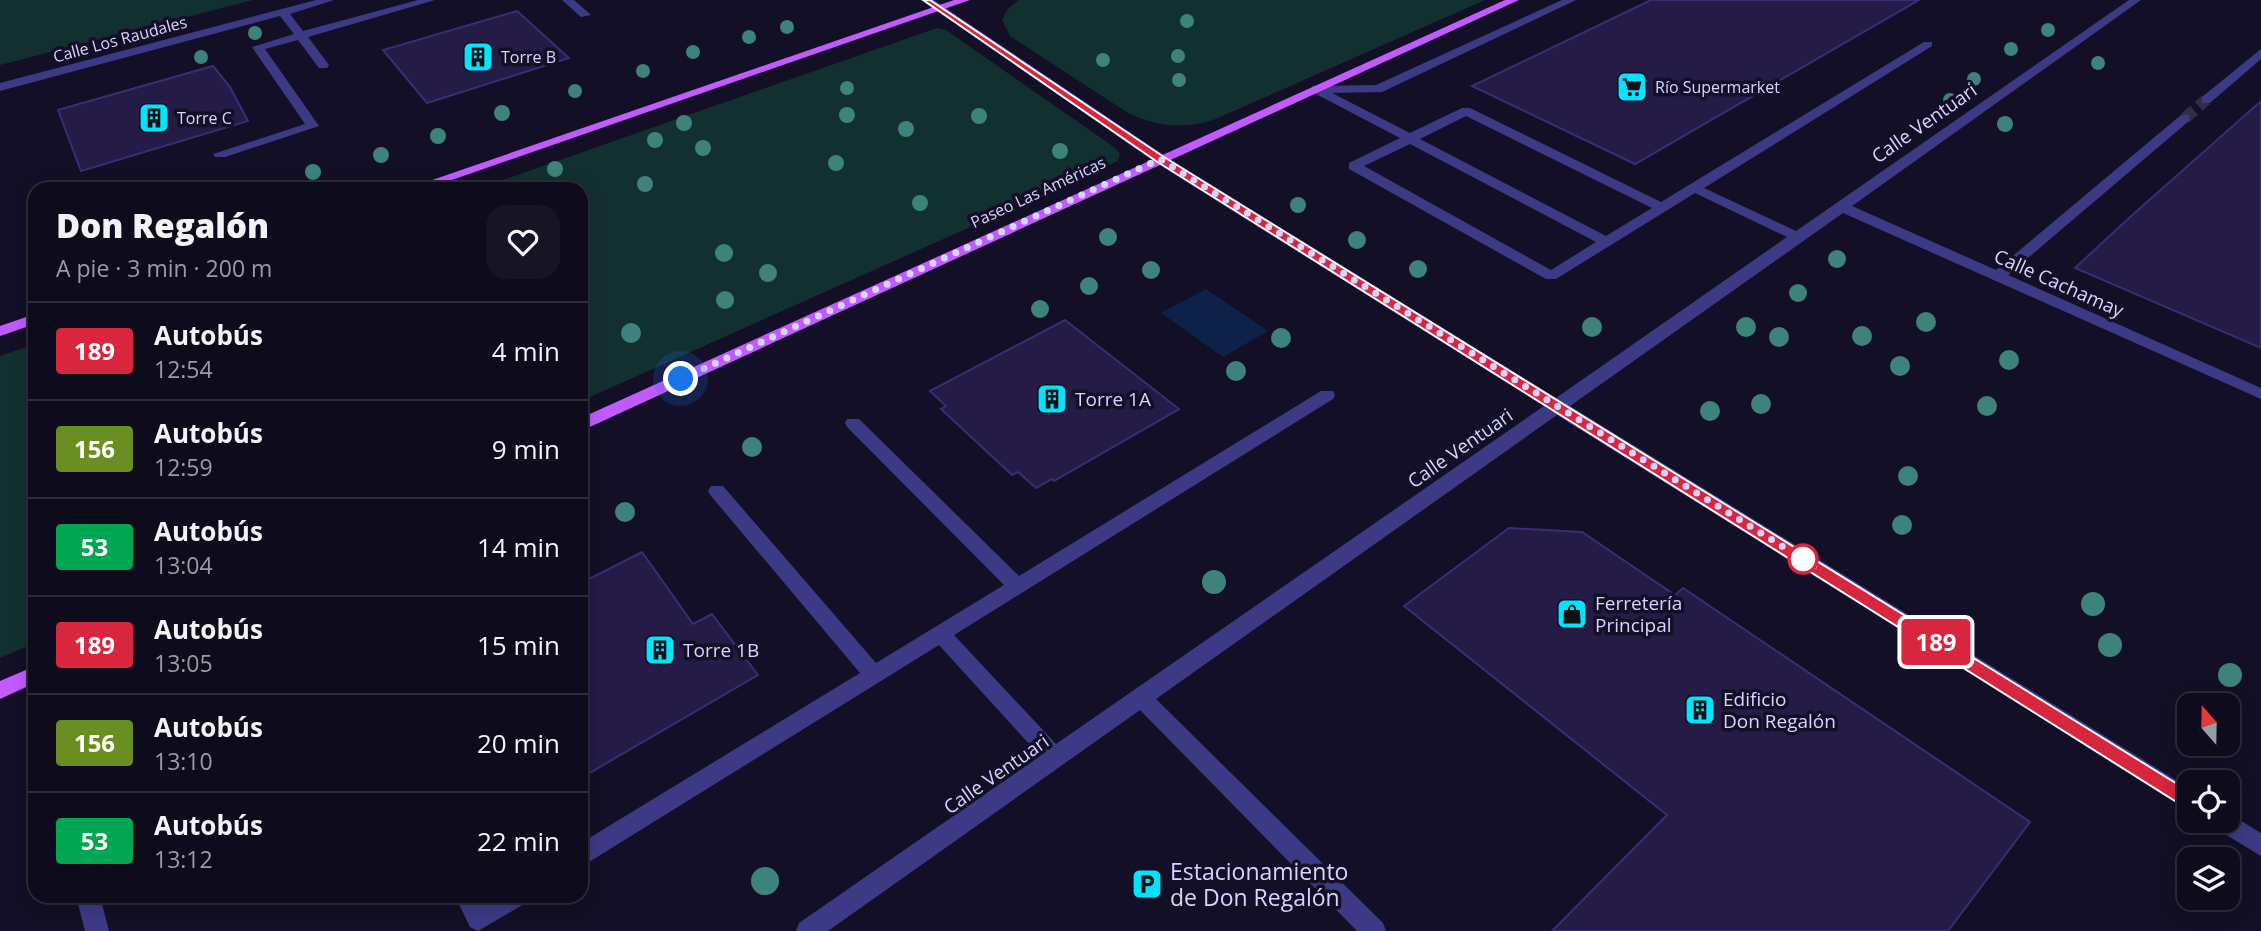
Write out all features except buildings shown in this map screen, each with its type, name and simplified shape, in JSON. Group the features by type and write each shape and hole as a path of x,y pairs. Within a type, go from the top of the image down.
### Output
{"main road":[{"path":"434,182 965,0"},
{"name":"Paseo Las Américas","path":"588,422 1514,0"},
{"path":"0,331 28,321"},
{"path":"0,690 28,677"}],"street":[{"name":"Calle Los Raudales","path":"0,87 329,0"},
{"path":"220,154 313,126 258,47 430,0"},
{"path":"568,0 585,15"},
{"path":"927,0 1160,159 2177,793"},
{"path":"1316,89 1378,89 1571,0"},
{"name":"Calle Ventuari","path":"808,931 2136,0"},
{"path":"283,12 323,65"},
{"path":"1662,208 1466,111 1354,166 1551,276 1607,242 1928,44"},
{"path":"2206,100 2261,53"},
{"path":"1316,89 1607,242"},
{"path":"1998,276 2185,118"},
{"path":"1694,188 1798,237"},
{"name":"Calle Cachamay","path":"1842,207 2261,394"},
{"path":"588,852 1327,395"},
{"path":"853,422 1017,586"},
{"path":"717,491 874,675"},
{"path":"941,634 1055,758"},
{"path":"1141,698 1374,931"},
{"path":"2240,832 2261,845"},
{"path":"90,903 97,931"},
{"path":"470,903 478,919 504,903"}],"green space":[{"path":"0,0 253,0 0,65"},
{"path":"1019,0 1485,0 1218,118 1196,124 1173,125 1161,124 1128,113 1010,36 1002,20 1007,10"},
{"path":"937,28 946,30 1114,147 1120,154 1118,161 588,398 588,182 497,182"},
{"path":"28,346 28,646 0,658 0,356"}],"water":[{"path":"1206,289 1268,331 1223,357 1161,313"}],"tunnel":[{"path":"2185,118 2206,100"}],"bus line":[{"name":"189","path":"927,0 1160,159 2177,793"}],"place":[{"name":"Torre B","path":"478,57"},
{"name":"Río Supermarket","path":"1632,87"},
{"name":"Torre C","path":"154,118"},
{"name":"Torre 1A","path":"1052,399"},
{"name":"Ferretería Principal","path":"1572,614"},
{"name":"Torre 1B","path":"660,650"},
{"name":"Edificio Don Regalón","path":"1700,710"},
{"name":"Estacionamiento de Don Regalón","path":"1147,884"}],"route":[{"path":"681,379 1160,159 1814,566 1803,559"}]}
